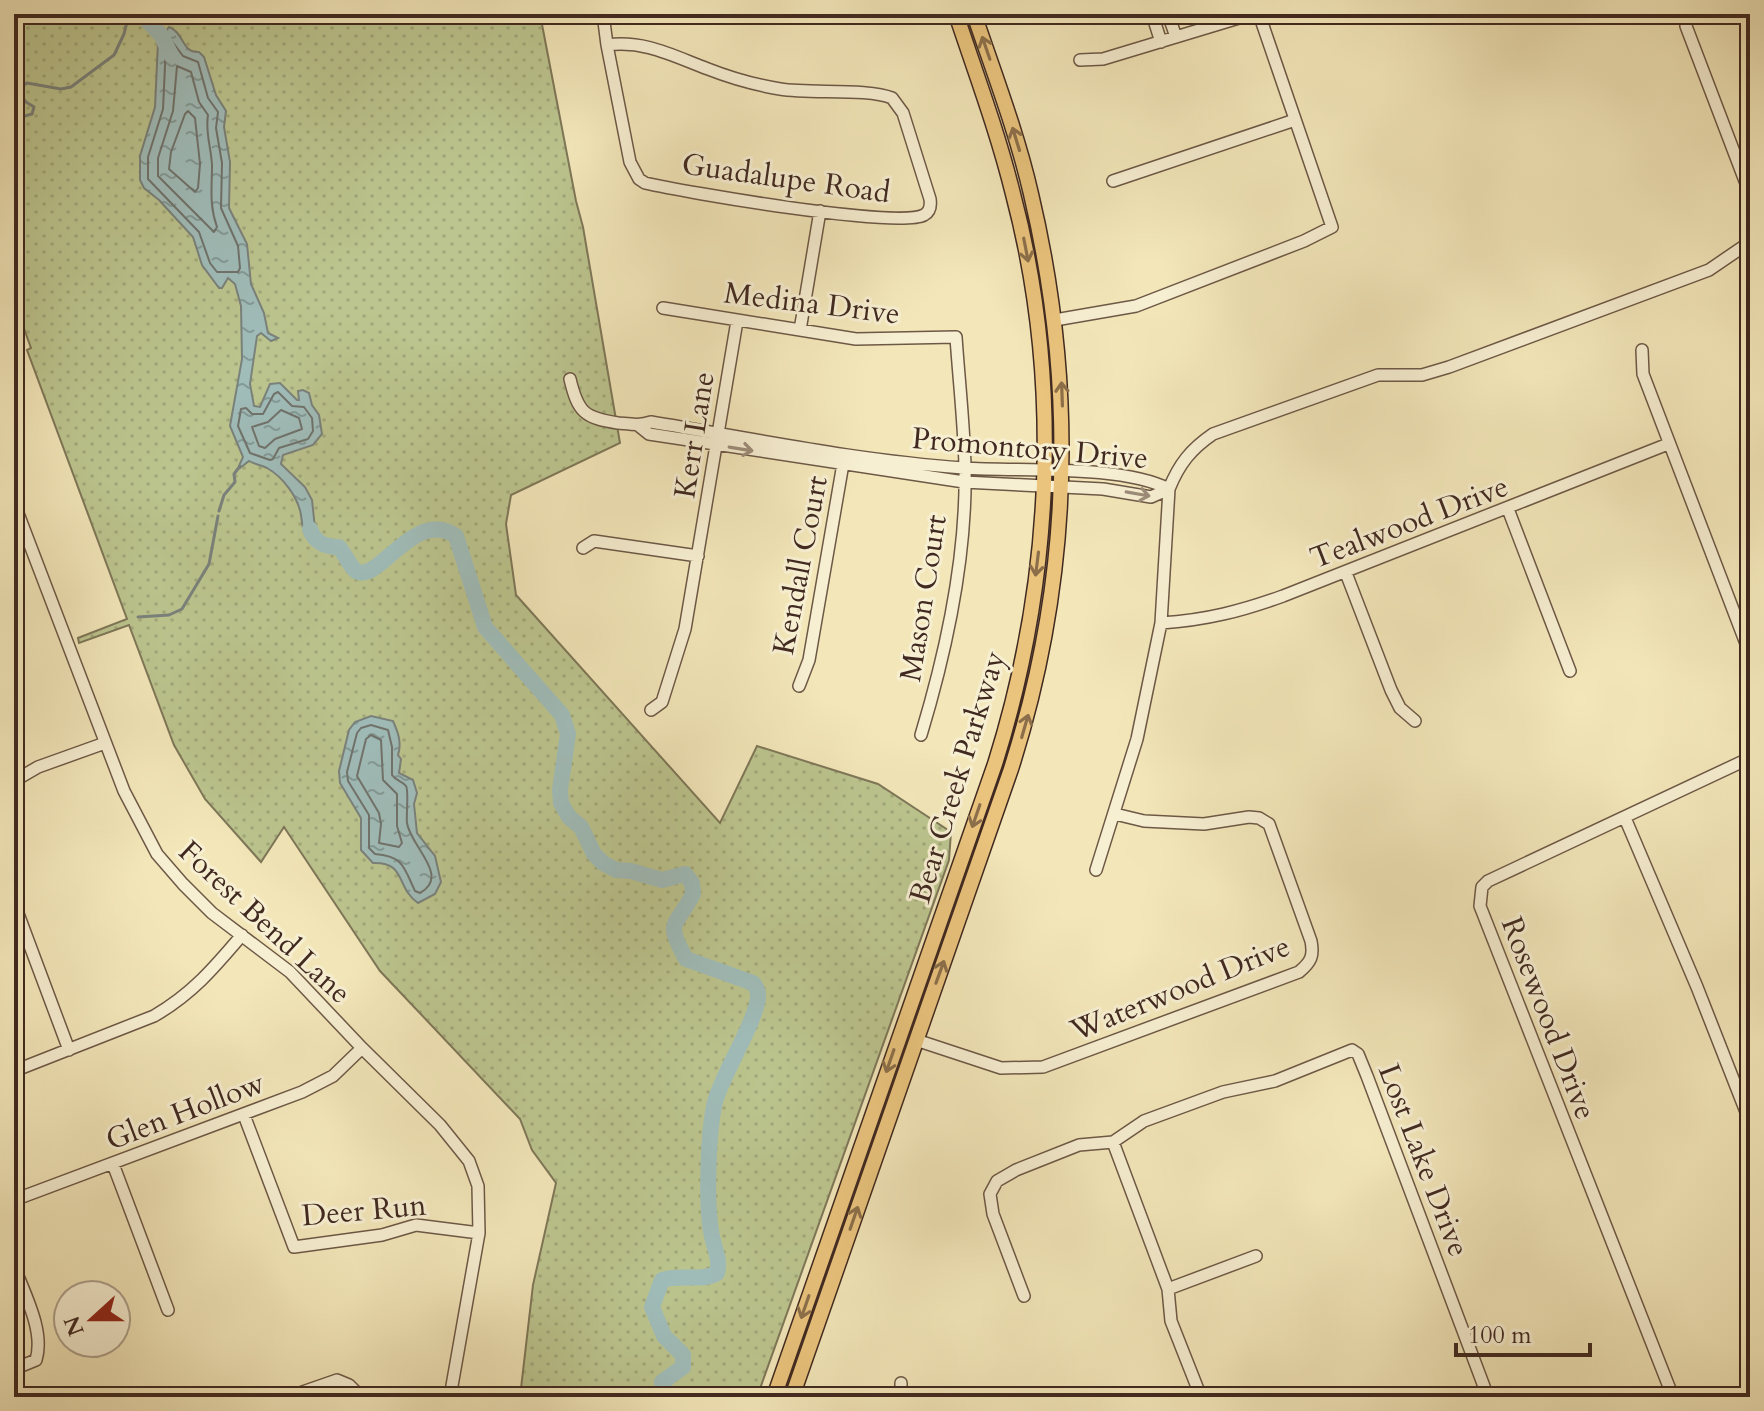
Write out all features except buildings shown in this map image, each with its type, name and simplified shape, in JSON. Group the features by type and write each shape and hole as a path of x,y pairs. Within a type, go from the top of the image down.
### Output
{"main road":[{"name":"Bear Creek Parkway","path":"774,1397 1008,722 1030,616 1044,479 1043,374 1032,283 1010,181 956,14"},
{"name":"Bear Creek Parkway","path":"792,1397 1011,769 1034,694 1050,604 1061,480 1062,400 1055,320 1031,190 974,14"}],"street":[{"path":"603,14 607,45"},
{"path":"1152,14 1161,42"},
{"path":"1168,14 1176,37"},
{"path":"1080,60 1103,59 1252,14"},
{"path":"1055,320 1136,306 1304,241 1332,227 1259,14"},
{"path":"1689,14 1686,26 1750,194"},
{"name":"Guadalupe Road","path":"626,43 652,46 708,69 779,89 885,95 896,101 903,113 930,199 927,213 913,218 880,218 820,211 652,184 639,179 630,162 607,45 626,43"},
{"path":"1113,181 1295,120"},
{"path":"800,330 820,211"},
{"path":"1096,870 1137,739 1161,623 1169,489 1177,469 1193,447 1213,434 1378,375 1422,375 1449,367 1709,270 1750,242"},
{"name":"Medina Drive","path":"663,308 856,339 956,337"},
{"name":"Kerr Lane","path":"651,710 662,702 685,629 737,321"},
{"name":"Mason Court","path":"921,735 950,617 962,531 965,468 956,337"},
{"path":"1642,350 1643,374 1750,654"},
{"name":"Promontory Drive","path":"570,379 574,398 585,414 598,420 639,426 651,422 716,439 964,482 1005,484 1061,480 1151,497 1169,489"},
{"name":"Tealwood Drive","path":"1161,623 1198,621 1233,614 1346,573 1668,444"},
{"name":"Promontory Drive","path":"844,459 1005,469 1044,479"},
{"name":"Kendall Court","path":"799,686 809,660 844,459"},
{"path":"1005,469 1005,484"},
{"path":"1103,489 1104,474"},
{"name":"Promontory Drive","path":"1061,480 1104,474 1154,482 1169,489"},
{"name":"Forest Bend Lane","path":"14,503 105,743 135,814 157,854 197,899 290,972 440,1125 469,1161 478,1186 479,1233 450,1397"},
{"path":"1508,509 1570,671"},
{"path":"583,548 594,541 698,556"},
{"path":"1346,573 1391,690 1400,708 1415,721"},
{"path":"14,781 38,767 105,743"},
{"name":"Rosewood Drive","path":"1673,1397 1480,906 1482,887 1488,881 1750,758"},
{"name":"Waterwood Drive","path":"916,1040 1001,1068 1043,1067 1299,972 1308,965 1312,958 1311,941 1269,824 1249,817 1204,824 1144,821 1115,814"},
{"path":"1625,818 1692,974 1750,1122"},
{"path":"14,903 69,1050"},
{"path":"14,1071 154,1016 173,1005 199,985 242,935"},
{"name":"Glen Hollow","path":"14,1200 244,1115 322,1082 341,1069 362,1048"},
{"name":"Lost Lake Drive","path":"1113,1142 1144,1121 1223,1092 1275,1081 1343,1052 1356,1051 1488,1397"},
{"name":"Deer Run","path":"244,1115 294,1247 382,1235 416,1225 479,1233"},
{"path":"1024,1296 993,1214 990,1194 997,1181 1016,1170 1079,1145 1113,1142 1168,1289 1171,1321 1201,1397"},
{"path":"113,1164 168,1310"},
{"path":"1168,1289 1256,1256"},
{"path":"14,1266 40,1350 36,1360 14,1369"},
{"path":"288,1397 337,1380 349,1385 361,1397"},
{"path":"901,1383 901,1397"}],"green space":[{"path":"14,14 540,14 583,227 620,443 511,495 506,524 516,595 720,823 757,746 878,784 951,832 949,860 757,1397 520,1397 533,1285 556,1183 532,1150 520,1119 380,971 284,827 261,862 205,799 174,745 129,625 79,643 78,638 127,619 27,350 31,348 14,301"}],"water":[{"path":"169,27 178,33 189,50 199,52 204,57 216,95 226,111 224,127 230,162 229,208 247,244 251,284 264,313 268,333 278,338 271,341 261,333 257,336 250,384 254,406 260,407 270,384 280,383 297,400 298,391 309,393 319,415 322,434 313,445 283,455 281,464 305,487 312,500 315,528 324,545 317,548 306,537 297,501 284,482 267,468 249,461 239,466 243,457 230,426 242,359 241,306 235,284 228,278 219,288 202,265 193,237 144,188 140,180 140,156 155,107 158,42"},
{"path":"371,716 393,721 398,733 398,755 401,759 399,773 413,780 417,793 414,804 417,833 435,856 441,882 435,894 418,903 406,890 396,871 384,864 373,863 361,850 361,818 340,783 339,771 349,730 355,722"}],"waterway":[{"path":"14,119 32,114 34,107 21,96 21,87 27,83 61,89 71,87 114,55 129,14"},
{"path":"141,14 161,35 171,55"},
{"path":"776,14 826,22 935,16"},
{"path":"219,511 240,466"},
{"path":"138,617 169,615 182,609 209,564 218,516"},
{"path":"310,529 321,543 339,547 358,572 367,572 413,537 427,531 441,530 456,536 485,627 562,715 568,734 560,790 561,803 569,817 581,827 594,854 616,870 662,880 685,874 692,883 693,894 674,930 686,959 753,983 757,989 753,1016 719,1090 713,1115 709,1148 709,1202 717,1273 705,1277 662,1280 652,1307 664,1336 683,1355 683,1367 662,1382 666,1391 677,1397"}]}
